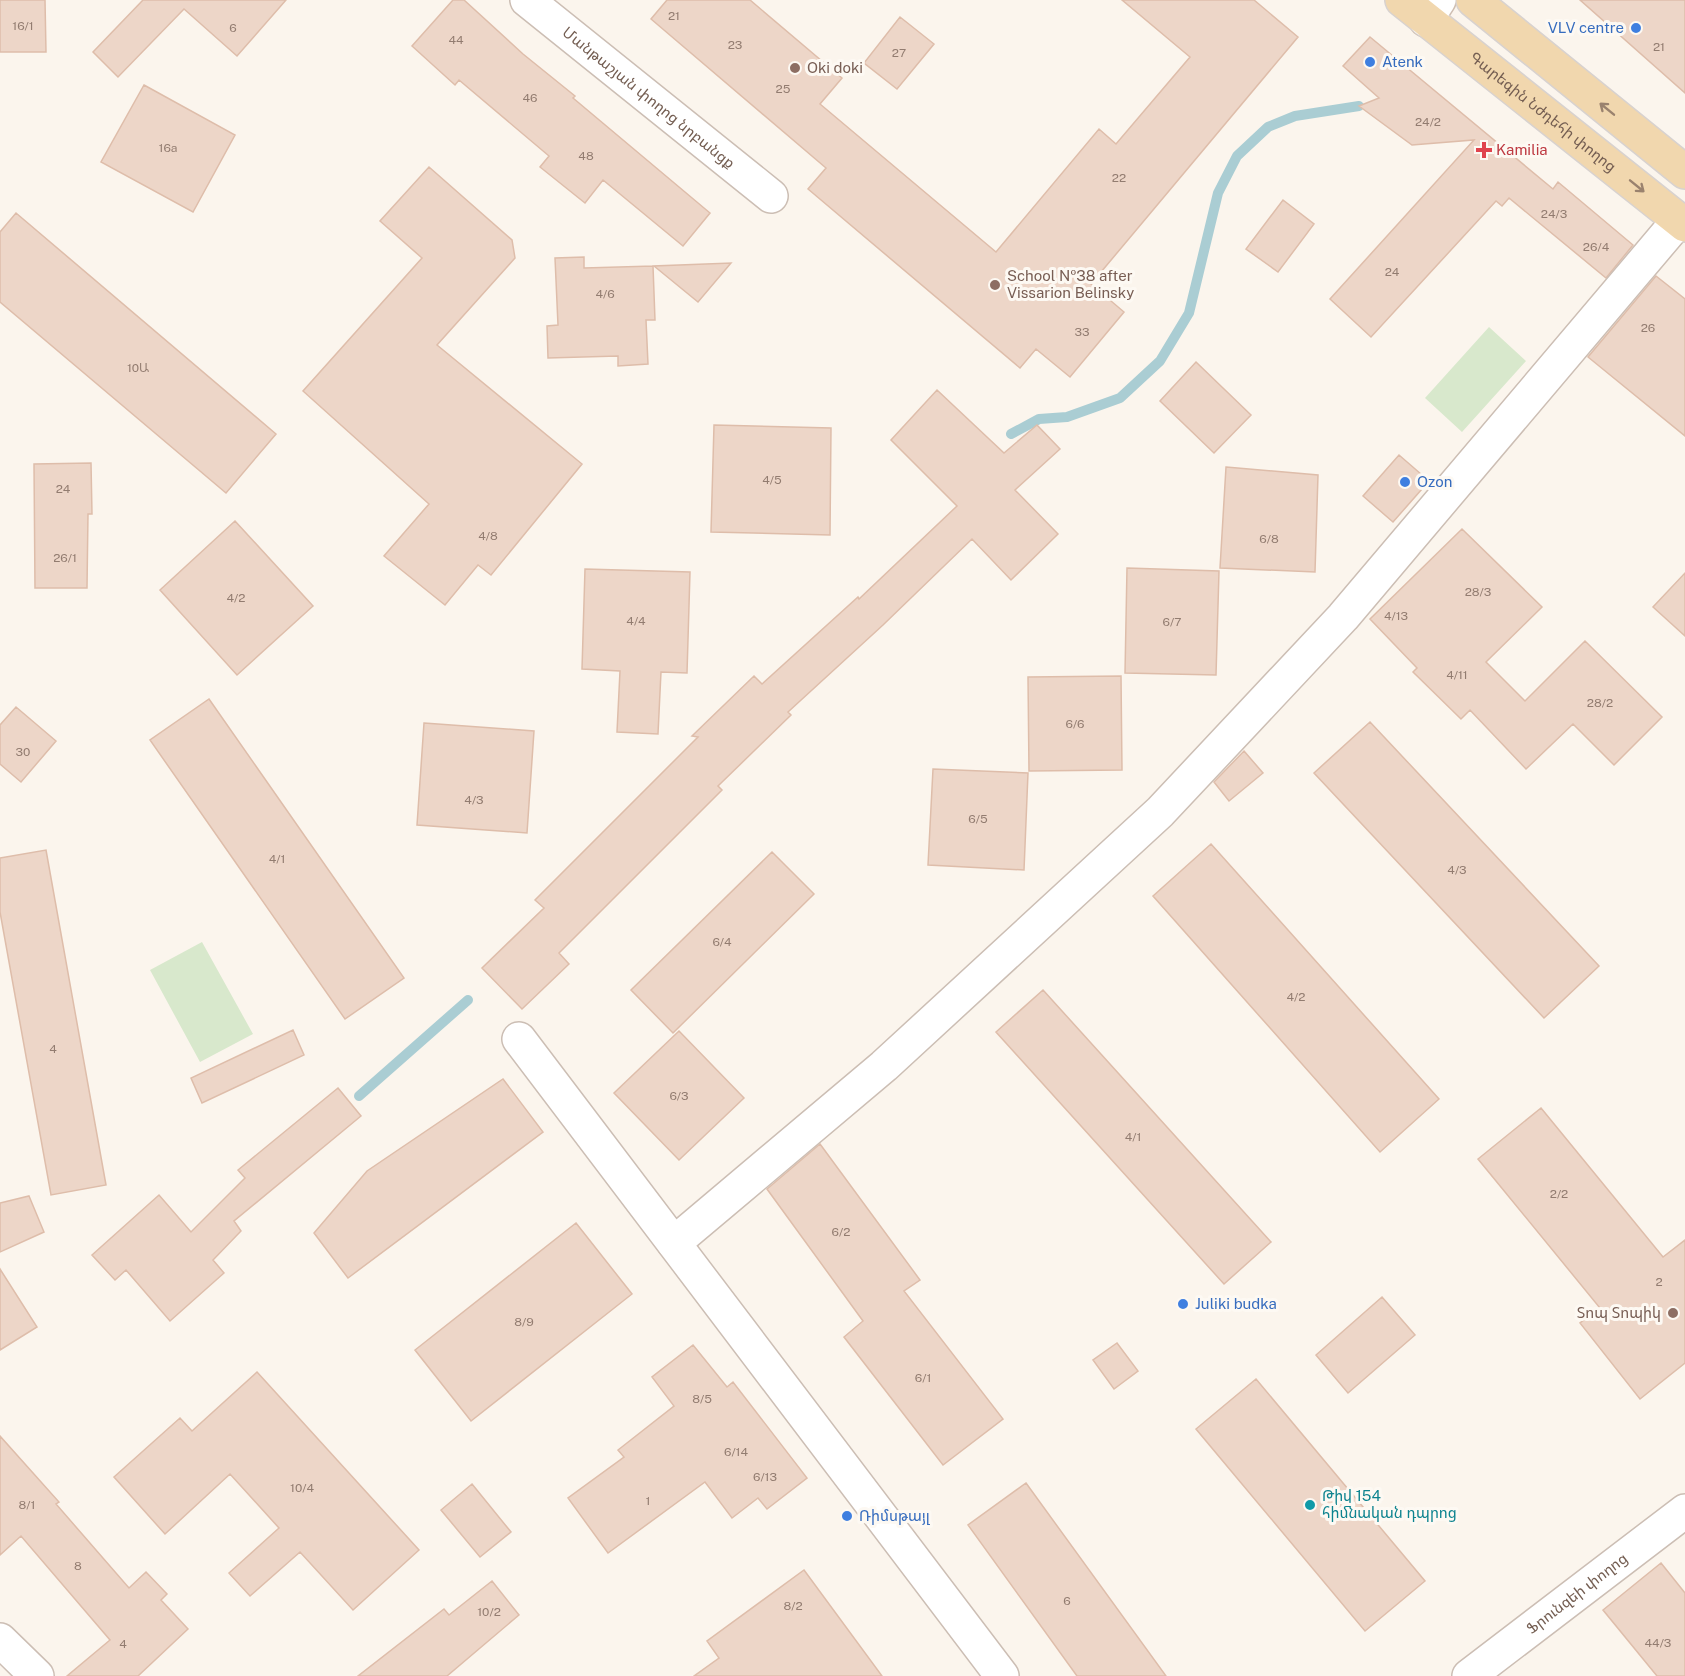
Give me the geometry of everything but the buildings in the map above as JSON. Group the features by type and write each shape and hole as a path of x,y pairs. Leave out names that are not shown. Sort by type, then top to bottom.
{"main road":[{"path":"1473,0 1685,172"},
{"name":"Գարեգին Նժդեհի փողոց","path":"1423,7 1682,222"}],"street":[{"name":"Մանթաշյան փողոց նրբանցք","path":"527,0 771,196"},
{"path":"674,1243 884,1066 1160,812 1343,617 1682,222"},
{"path":"519,1039 1002,1676"},
{"name":"Ֆրունզեի փողոց","path":"1469,1676 1685,1510"},
{"path":"0,1640 37,1676"}],"green space":[{"path":"1489,327 1526,361 1462,432 1425,398"},
{"path":"202,942 253,1034 200,1062 150,970"}],"waterway":[{"path":"1011,434 1039,419 1067,417 1120,398 1160,361 1189,313 1218,193 1237,156 1268,127 1295,116 1359,106"},
{"path":"359,1096 468,1000"}],"place":[{"name":"VLV centre","path":"1636,28"},
{"name":"Atenk","path":"1370,62"},
{"name":"Oki doki","path":"795,68"},
{"name":"Kamilia","path":"1484,150"},
{"name":"School №38 after Vissarion Belinsky","path":"995,285"},
{"name":"Ozon","path":"1405,482"},
{"name":"Juliki budka","path":"1183,1304"},
{"name":"Տոպ Տոպիկ","path":"1673,1313"},
{"name":"Թիվ 154 հիմնական դպրոց","path":"1310,1505"},
{"name":"Ռիմսթայլ","path":"847,1516"}]}
